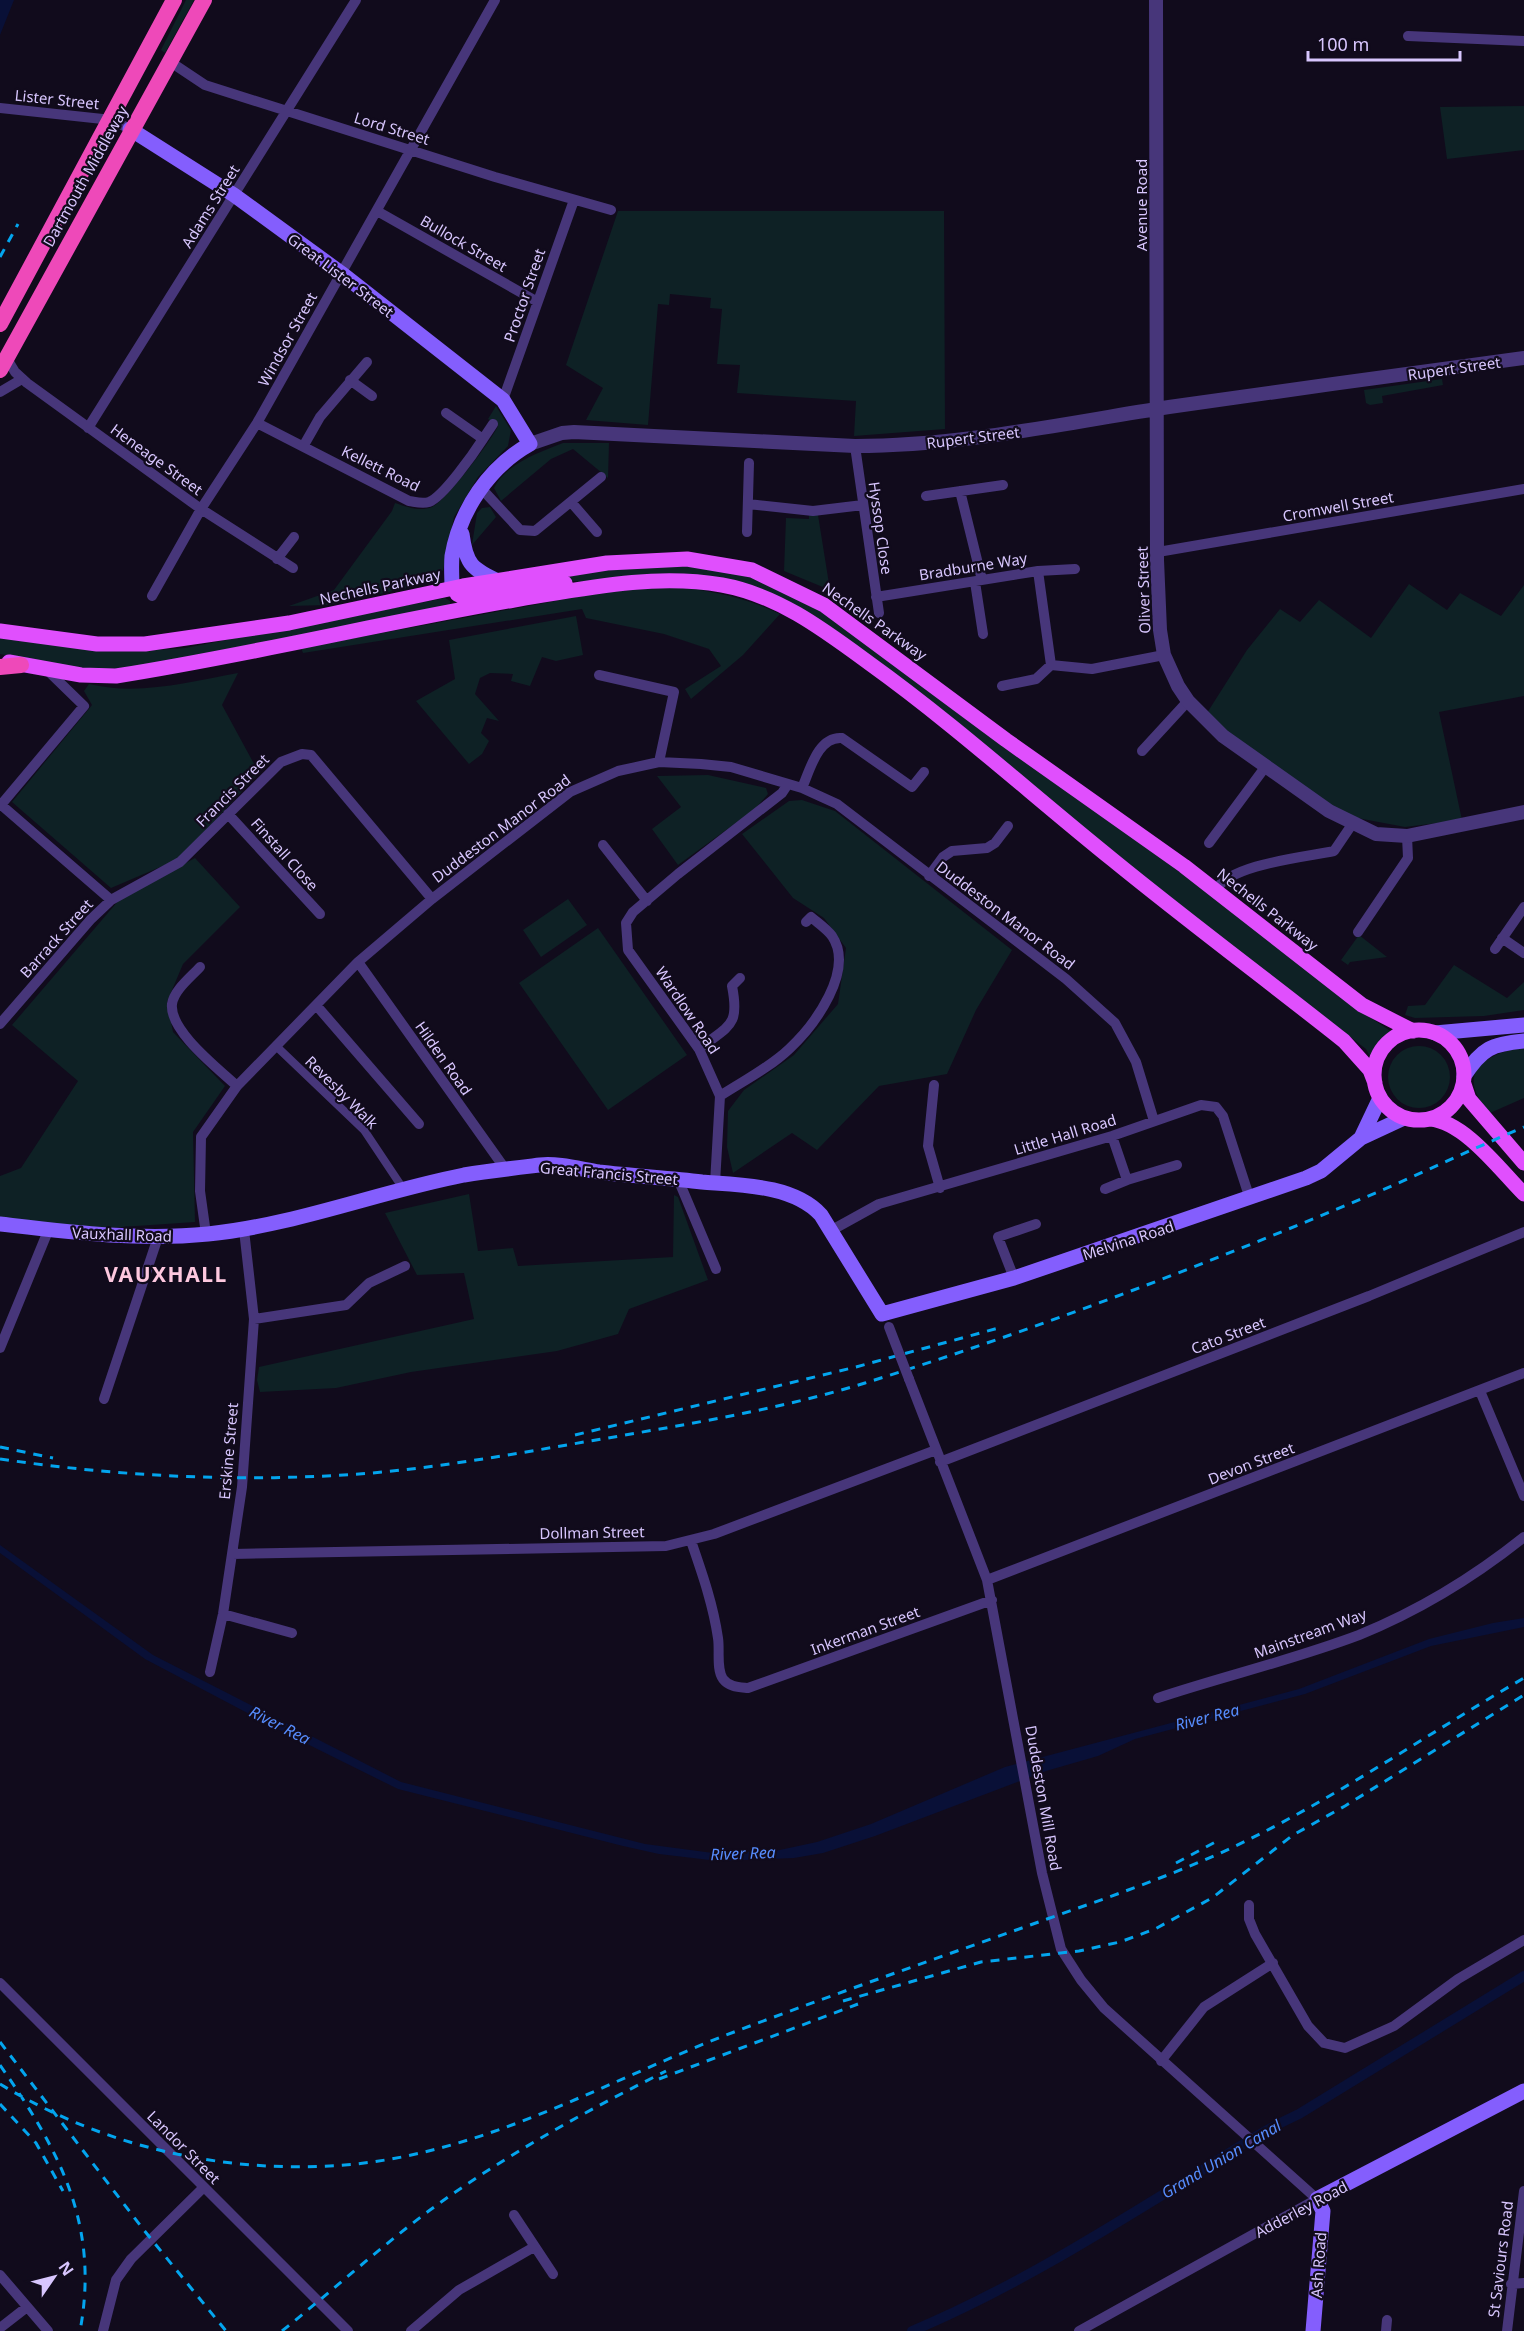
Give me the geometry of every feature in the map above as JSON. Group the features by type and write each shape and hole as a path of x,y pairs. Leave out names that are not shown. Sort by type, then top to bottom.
{"highway":[{"name":"Dartmouth Middleway","path":"0,324 112,120 174,0"},
{"name":"Dartmouth Middleway","path":"3,363 130,129 204,0"},
{"path":"0,666 21,665"}],"main road":[{"name":"Great Lister Street","path":"130,129 234,195 341,273 503,400 530,444"},
{"name":"Rupert Street","path":"462,596 452,556 461,528 480,487 512,455 530,444"},
{"path":"461,528 465,554 472,568 500,582"},
{"name":"Nechells Parkway","path":"0,660 47,670 116,676 462,596 500,582 607,562 656,559 717,563 752,570 824,605 1216,890 1362,1005 1413,1031"},
{"path":"462,596 533,585 566,583 607,586 657,581 700,583 741,590 774,602 823,630 887,676 1344,1041 1370,1070 1378,1090 1395,1113 1404,1118 1446,1122 1461,1130 1524,1194"},
{"name":"Nechells Parkway","path":"0,630 98,644 145,644 462,596"},
{"path":"1378,1090 1377,1062 1387,1044 1399,1035 1413,1031 1435,1033 1524,1025"},
{"path":"1435,1033 1447,1040 1456,1050 1462,1062 1469,1099 1524,1163"},
{"path":"1430,1119 1452,1106 1464,1080 1484,1051 1502,1043 1524,1041"},
{"name":"Melvina Road","path":"1361,1138 1378,1090"},
{"name":"Melvina Road","path":"885,1320 1250,1199 1321,1171 1361,1138 1404,1118"},
{"name":"Great Francis Street","path":"244,1230 464,1175 543,1165 774,1191 799,1198 812,1205 832,1230 885,1320"},
{"name":"Vauxhall Road","path":"0,1224 48,1232 158,1237 244,1230"},
{"name":"Adderley Road","path":"1317,2199 1524,2091"},
{"name":"Ash Road","path":"1313,2331 1323,2211 1317,2199"}],"street":[{"name":"Adams Street","path":"88,428 357,0"},
{"name":"Windsor Street","path":"152,596 201,509 257,423 495,0"},
{"name":"Avenue Road","path":"1156,0 1158,410"},
{"path":"1408,36 1524,41"},
{"name":"Lord Street","path":"169,61 205,85 611,210"},
{"name":"Lister Street","path":"0,108 112,120"},
{"path":"112,120 130,129"},
{"name":"Proctor Street","path":"503,400 536,301 574,200"},
{"name":"Bullock Street","path":"377,210 536,301"},
{"name":"Rupert Street","path":"530,444 562,433 574,432 855,446 898,446 967,439 1524,358"},
{"path":"304,445 320,417 367,362"},
{"name":"Heneage Street","path":"3,363 88,428 201,509 293,568"},
{"path":"0,392 22,379"},
{"path":"350,380 372,396"},
{"name":"Oliver Street","path":"1158,410 1160,630 1164,655 1188,701 1223,736 1329,811 1376,834 1407,836 1524,812"},
{"path":"446,413 483,439 493,424"},
{"name":"Kellett Road","path":"257,423 410,501 424,503 436,497 469,460 483,439"},
{"name":"Hyssop Close","path":"855,446 879,613"},
{"path":"747,532 749,463"},
{"path":"480,487 520,530 535,531 601,477"},
{"path":"926,496 1003,485"},
{"name":"Cromwell Street","path":"1158,552 1524,489"},
{"path":"960,491 978,581 983,634"},
{"path":"571,502 597,532"},
{"path":"748,504 813,511 862,505"},
{"path":"278,559 294,537"},
{"name":"Bradburne Way","path":"876,597 1038,571 1075,569"},
{"name":"Bradburne Way","path":"1038,571 1051,665"},
{"path":"1002,686 1036,679 1051,665 1092,669 1164,655"},
{"path":"47,670 84,706 0,805 111,900"},
{"path":"599,675 674,692 659,762"},
{"path":"1142,751 1188,701"},
{"path":"802,788 822,745 836,737 842,738 909,790 924,772"},
{"name":"Francis Street","path":"111,900 180,862 281,762 302,753 311,755 432,899"},
{"name":"Duddeston Manor Road","path":"206,1234 200,1191 201,1137 237,1086 358,962 432,899 570,792 618,771 659,762 730,767 802,788 837,804 1066,979 1115,1023 1136,1062 1154,1121"},
{"path":"1209,843 1266,766"},
{"name":"Wardlow Road","path":"714,1183 720,1096 699,1049 628,950 626,923 647,901 782,793 788,784"},
{"name":"Finstall Close","path":"228,814 320,914"},
{"path":"1216,890 1219,885 1233,876 1260,866 1334,851 1353,823"},
{"path":"929,876 943,857 952,851 974,851 1000,846 1008,826"},
{"path":"1358,932 1408,858 1407,836"},
{"path":"603,845 615,852 647,901"},
{"name":"Barrack Street","path":"0,1024 91,919 111,900"},
{"path":"1495,949 1524,907"},
{"path":"720,1096 791,1048 831,994 840,962 832,936 811,917"},
{"path":"1502,938 1524,953"},
{"name":"Hilden Road","path":"358,962 506,1170"},
{"path":"200,967 182,987 172,1003 175,1020 190,1041 237,1086"},
{"path":"699,1049 732,1022 737,1010 732,984"},
{"path":"316,1005 419,1124"},
{"name":"Revesby Walk","path":"276,1046 364,1130 404,1190"},
{"path":"934,1085 928,1146 940,1188"},
{"name":"Little Hall Road","path":"832,1230 879,1204 1112,1136 1201,1105 1216,1107 1222,1116 1250,1199"},
{"path":"1112,1136 1127,1180"},
{"path":"1105,1189 1177,1165"},
{"path":"678,1179 716,1269"},
{"path":"1014,1278 998,1237 1036,1224"},
{"name":"Erskine Street","path":"210,1672 223,1614 242,1488 254,1319 244,1230"},
{"path":"0,1348 48,1232"},
{"name":"Cato Street","path":"940,1462 1369,1296 1524,1232"},
{"path":"104,1399 158,1237"},
{"path":"254,1319 346,1305 369,1283 405,1266"},
{"name":"Duddeston Mill Road","path":"885,1320 987,1580 1042,1873 1061,1950 1081,1980 1104,2008 1317,2199"},
{"name":"Devon Street","path":"987,1580 1524,1373"},
{"path":"1480,1391 1524,1496"},
{"name":"Dollman Street","path":"232,1554 666,1546 691,1540 936,1450"},
{"name":"Mainstream Way","path":"1158,1698 1206,1682 1240,1674 1360,1634 1456,1586 1524,1537"},
{"name":"Inkerman Street","path":"691,1540 714,1608 720,1673 724,1681 735,1687 748,1688 992,1600"},
{"path":"223,1614 292,1633"},
{"path":"1250,1905 1249,1919 1255,1934 1308,2026 1324,2043 1345,2049 1394,2026 1458,1980 1524,1940"},
{"path":"1161,2061 1204,2007 1273,1963"},
{"name":"Landor Street","path":"0,1983 348,2331"},
{"path":"103,2331 116,2280 131,2259 203,2188"},
{"name":"St Saviours Road","path":"1507,2331 1524,2191"},
{"name":"Adderley Road","path":"1079,2331 1317,2199"},
{"path":"514,2215 553,2274"},
{"path":"411,2331 459,2290 534,2247"},
{"path":"0,2275 48,2331"},
{"path":"1511,2284 1524,2283"},
{"path":"0,2328 27,2307"},
{"path":"1097,2321 1103,2331"}],"green space":[{"path":"186,0 194,0 165,53 161,50"},
{"path":"1524,106 1524,150 1447,159 1440,107"},
{"path":"618,211 944,211 945,429 854,436 856,401 737,393 740,365 717,364 722,309 710,308 711,298 670,294 669,305 658,304 648,425 586,420 603,388 566,365"},
{"path":"1442,379 1443,385 1382,396 1383,403 1370,405 1366,403 1364,390"},
{"path":"496,406 511,430 508,446 478,477 454,517 443,570 435,582 328,605 289,606 334,590 392,511 395,503 423,509 439,502 468,470 494,434 498,426 488,419"},
{"path":"563,443 609,443 608,478 573,449 551,459 501,501 494,488 506,472 524,460"},
{"path":"490,507 496,517 472,545 477,513 482,508"},
{"path":"809,514 818,515 830,590 784,571 786,518 809,519"},
{"path":"634,566 699,567 732,571 762,580 804,601 843,625 1200,887 1365,1014 1392,1032 1376,1045 1370,1057 1366,1049 772,595 557,580 555,577"},
{"path":"1409,584 1447,610 1460,593 1501,616 1524,585 1524,696 1439,712 1462,820 1405,827 1352,817 1330,806 1227,731 1207,713 1247,650 1280,609 1300,622 1319,600 1371,638"},
{"path":"671,587 727,595 780,614 743,655 691,699 685,689 721,666 709,649 664,634 586,618 582,609 303,653 301,648 604,592"},
{"path":"445,598 450,601 451,607 158,665 102,669 70,667 0,654 0,636 143,651 185,648"},
{"path":"576,616 583,655 556,661 542,657 530,686 511,681 513,674 490,673 480,678 475,694 499,721 487,718 481,733 489,741 482,754 469,764 416,701 455,679 449,640"},
{"path":"238,673 222,705 259,773 179,859 111,888 12,802 92,705 84,691 89,684 126,689 145,688 182,684"},
{"path":"708,775 766,788 768,794 755,809 678,865 652,829 681,807 657,776"},
{"path":"802,800 835,811 1012,950 976,1010 947,1074 879,1086 817,1150 792,1133 733,1173 727,1147 728,1111 744,1090 794,1055 838,1004 846,948 824,918 793,898 742,834 789,801"},
{"path":"195,858 240,907 183,964 167,1002 173,1032 225,1086 193,1132 195,1222 107,1228 0,1220 0,1176 21,1168 78,1081 12,1025 119,900"},
{"path":"568,899 587,925 541,957 523,930"},
{"path":"598,928 687,1055 608,1110 519,983"},
{"path":"1359,935 1387,957 1350,962 1348,965 1341,960"},
{"path":"1454,965 1507,998 1524,982 1524,1010 1484,1016 1415,1018 1405,1015 1408,1006 1425,1005"},
{"path":"1419,1046 1431,1048 1441,1055 1448,1065 1450,1077 1448,1089 1441,1099 1431,1106 1419,1108 1407,1106 1397,1099 1390,1089 1388,1077 1390,1065 1397,1055 1407,1048"},
{"path":"1524,1047 1524,1098 1490,1113 1479,1099 1474,1087 1474,1077 1478,1068 1496,1055"},
{"path":"469,1194 478,1251 513,1248 518,1266 673,1257 674,1195 678,1197 708,1280 629,1309 618,1334 557,1351 411,1372 336,1388 260,1392 257,1380 259,1367 474,1319 464,1273 417,1275 385,1213"}],"water":[{"path":"0,0 14,0 0,35"},
{"name":"River Rea","path":"0,1545 153,1655 401,1782 645,1844 713,1853 775,1851 817,1842 871,1824 1005,1767 1299,1689 1429,1639 1493,1623 1524,1618 1524,1627 1431,1646 1305,1694 1135,1739 1098,1756 1046,1771 875,1836 823,1853 794,1858 718,1861 659,1854 623,1846 398,1789 145,1659 0,1553"}],"waterway":[{"name":"Grand Union Canal","path":"912,2331 981,2299 1080,2245 1524,1976"}],"railway":[{"path":"0,257 18,224"},
{"path":"0,1459 139,1474 232,1478 325,1476 432,1466 520,1453 737,1415 865,1383 988,1343 1109,1299 1349,1204 1524,1127"},
{"path":"575,1435 856,1367 1002,1327"},
{"path":"0,1447 53,1458"},
{"path":"0,2084 41,2107 83,2126 171,2153 217,2161 263,2166 309,2167 356,2164 451,2145 542,2113 721,2037 1132,1888 1216,1855 1296,1815 1524,1678"},
{"path":"843,2001 981,1962 1079,1951 1120,1942 1155,1929 1212,1898 1293,1835 1345,1806 1524,1695"},
{"path":"1176,1863 1221,1839"},
{"path":"659,2079 858,2004"},
{"path":"0,2042 143,2229 226,2331"},
{"path":"0,2065 40,2127 57,2158 70,2190 79,2222 84,2256 85,2292 80,2331"},
{"path":"282,2331 392,2239 458,2190 545,2136 666,2071"},
{"path":"0,2104 36,2143 63,2191"}],"district":[{"name":"VAUXHALL","path":"166,1274"}]}
